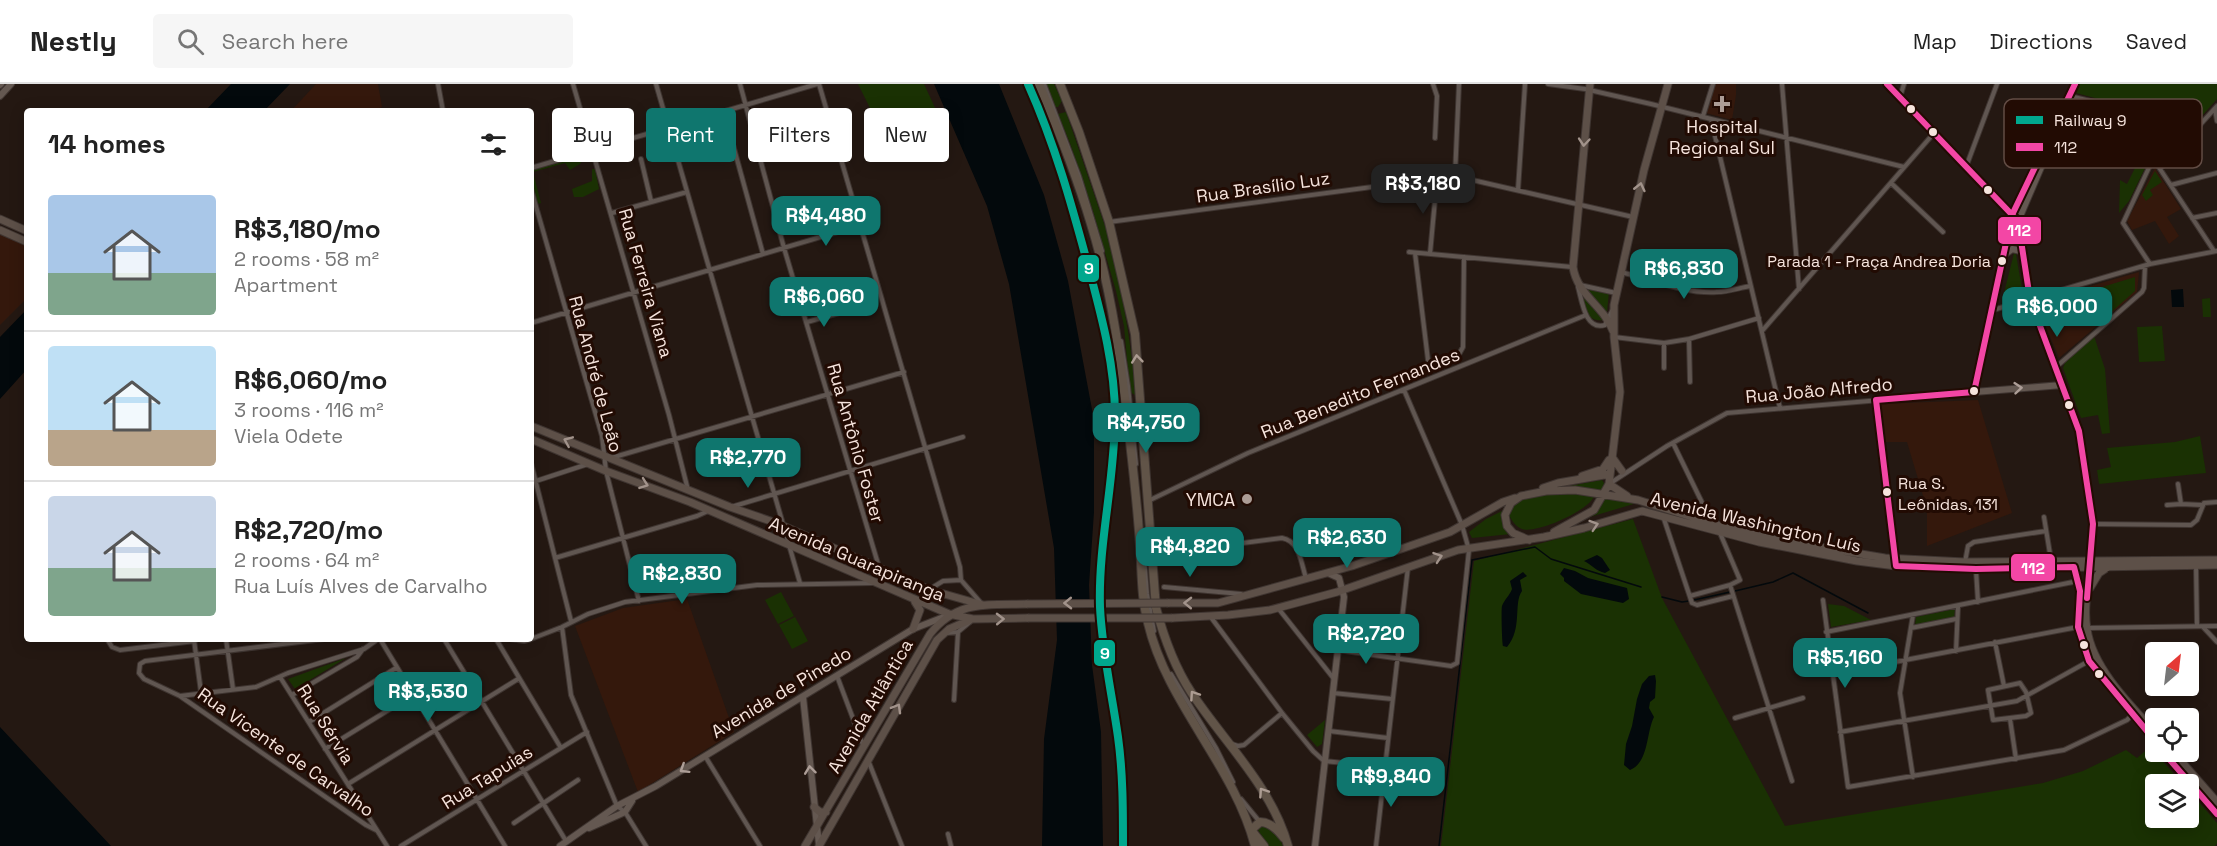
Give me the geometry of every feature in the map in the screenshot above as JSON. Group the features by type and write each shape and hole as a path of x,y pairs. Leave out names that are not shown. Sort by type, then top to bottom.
{"highway":[{"path":"1039,84 1058,129 1091,224 1108,294 1125,395 1143,601 1151,635 1163,668 1221,765 1256,846"},
{"path":"1060,84 1079,132 1108,222 1135,334 1156,608 1162,632 1178,670 1277,813 1288,845"},
{"path":"1251,830 1260,822 1270,824 1288,845"},
{"path":"1251,830 1264,846"}],"main road":[{"path":"942,634 973,619 1173,618 1241,614 1277,608 1343,590 1469,548 1544,537 1588,515 1600,504 1609,484 1620,392 1614,337 1614,305 1633,217 1668,84"},
{"path":"1589,87 1573,267 1577,283 1608,321 1614,337"},
{"path":"0,219 24,230"},
{"path":"0,230 24,241"},
{"name":"Avenida Guarapiranga","path":"534,427 785,528 930,590 983,606"},
{"name":"Avenida Guarapiranga","path":"534,441 708,510 949,614 973,619"},
{"path":"1611,455 1626,470"},
{"path":"949,614 960,609 983,606 1027,604 1218,603 1328,573 1420,543 1462,525 1503,502 1603,469 1611,455"},
{"path":"1558,483 1610,474"},
{"path":"1609,484 1622,494 1638,500"},
{"name":"Avenida Washington Luís","path":"1521,496 1546,491 1575,490 1638,500 1712,524 1771,539 1895,562 1976,569 2074,567 2090,564 2196,563 2217,565"},
{"path":"1521,496 1507,509 1505,519 1507,526 1513,532 1529,540"},
{"name":"Avenida Washington Luís","path":"1544,537 1642,511 1759,542 1857,561 2051,561 2110,566 2196,563 2217,560"},
{"path":"2090,564 2082,627 2102,667 2145,729"},
{"path":"2088,592 2099,573 2110,566"},
{"path":"2074,567 2079,581 2082,627 2089,661 2134,714 2145,724"},
{"path":"911,598 920,610 914,629"},
{"name":"Avenida Atlântica","path":"805,846 930,634 949,614"},
{"name":"Avenida Atlântica","path":"819,846 913,679 942,634"},
{"path":"2172,762 2217,814"},
{"path":"2182,762 2217,802"},
{"path":"814,807 820,812 826,812"}],"street":[{"path":"0,96 11,84"},
{"path":"438,84 442,108"},
{"name":"Rua Ferreira Viana","path":"573,84 580,108"},
{"path":"656,84 663,108"},
{"name":"Rua Antônio Foster","path":"740,84 784,248 879,567"},
{"path":"736,109 818,84 904,372 962,580 983,606"},
{"path":"1044,84 1091,209 1115,305 1128,386 1147,594 1158,649 1174,681 1216,748 1245,807 1260,822"},
{"path":"1433,84 1437,96 1435,138"},
{"path":"1455,176 1459,84"},
{"path":"1518,190 1525,84"},
{"path":"1548,84 1589,87 1904,167"},
{"path":"1703,116 1713,84"},
{"path":"1782,84 1799,289"},
{"path":"1887,84 2018,220"},
{"path":"1900,98 1904,84"},
{"path":"1966,167 1997,84"},
{"path":"2069,99 2075,84"},
{"path":"2070,96 2081,99"},
{"path":"2216,107 2217,120"},
{"path":"2202,122 2216,107"},
{"path":"1711,118 1780,408"},
{"path":"1762,331 1934,133"},
{"path":"736,156 763,254"},
{"path":"641,159 651,201"},
{"path":"534,167 552,161"},
{"name":"Rua Ferreira Viana","path":"596,162 635,293 688,490"},
{"path":"679,162 800,583"},
{"path":"1974,392 2012,215 2036,168"},
{"path":"2041,168 2018,220 2030,300 2079,430 2093,524 2090,564"},
{"path":"2149,168 2123,223 2150,264"},
{"path":"1993,309 2150,264 2216,251 2160,169"},
{"path":"2171,185 2217,173"},
{"name":"Rua Brasílio Luz","path":"1108,222 1455,176 1633,217"},
{"path":"1430,254 1437,178"},
{"path":"1891,182 1943,232"},
{"path":"612,213 687,192"},
{"name":"Rua André de Leão","path":"534,199 608,458 606,471 639,601"},
{"path":"2192,218 2217,213"},
{"path":"534,322 861,225"},
{"path":"2004,255 2012,249 2022,251"},
{"path":"1409,252 1573,267"},
{"path":"1415,253 1428,360 1431,363 1458,356 1461,351 1464,257"},
{"path":"2055,367 2142,292 2145,266"},
{"path":"1620,272 1702,292 1719,292 1750,286"},
{"path":"1577,283 1616,293"},
{"path":"1577,283 1586,315 1597,327 1605,325 1614,305"},
{"path":"807,322 838,313"},
{"name":"Rua Benedito Fernandes","path":"1148,501 1237,458 1586,315"},
{"path":"1614,337 1664,344 1759,318"},
{"path":"1689,339 1690,382"},
{"path":"1664,344 1665,368"},
{"path":"608,458 904,372"},
{"name":"Rua João Alfredo","path":"1609,484 1626,470 1727,413 2062,385"},
{"path":"1338,650 1451,666 1457,663 1469,548 1462,525 1404,390"},
{"path":"1876,400 1895,562"},
{"path":"730,507 963,437"},
{"path":"1673,443 1712,524"},
{"path":"536,481 589,464"},
{"name":"Rua João Alfredo","path":"1610,474 1626,470"},
{"path":"534,474 570,621"},
{"path":"2178,484 2181,504"},
{"path":"2167,505 2202,505 2207,502 2217,502"},
{"path":"2093,524 2191,525 2198,520 2202,505"},
{"path":"555,558 697,516 708,510"},
{"path":"1662,515 1692,603 1697,605 1733,595"},
{"path":"2044,517 2051,561"},
{"path":"1965,562 1968,546 1974,542 2046,531"},
{"path":"1691,596 1731,587 1739,582 1740,578 1719,532"},
{"path":"1151,546 1158,554 1288,539 1296,545 1306,578"},
{"path":"2196,563 2197,626"},
{"path":"1376,846 1408,567"},
{"path":"1976,569 1978,602"},
{"path":"1315,846 1343,590 1339,578 1328,573"},
{"path":"930,590 943,580 962,580"},
{"path":"1826,632 2079,581"},
{"path":"534,638 609,606 639,601 757,585 880,583"},
{"path":"1164,587 1247,595"},
{"path":"1731,587 1792,781"},
{"path":"1215,591 1218,595 1218,603"},
{"path":"1823,600 1847,786 1851,788 2064,750 2089,740 2134,714"},
{"path":"1956,651 1958,607"},
{"path":"1277,608 1334,679"},
{"name":"Avenida de Pinedo","path":"560,846 589,828 617,806 632,801 914,629 949,614"},
{"path":"1913,615 1900,693 1913,777"},
{"path":"1210,616 1282,713 1324,761 1385,767"},
{"path":"942,634 958,632 973,619"},
{"path":"1911,628 1956,619"},
{"path":"2203,626 2217,642"},
{"path":"1832,674 2082,627 2217,626"},
{"path":"562,627 571,695 617,806 625,812 646,846"},
{"path":"954,700 958,632"},
{"path":"109,642 112,647 120,651 181,642"},
{"path":"194,642 201,692"},
{"path":"227,642 233,689"},
{"path":"196,655 274,642"},
{"path":"292,695 357,657 374,642"},
{"path":"381,642 505,846"},
{"path":"446,642 566,842"},
{"path":"498,642 561,748"},
{"path":"1995,642 2004,686"},
{"path":"180,696 256,687 364,649"},
{"name":"Rua Vicente de Carvalho","path":"196,655 146,661 139,665 141,677 180,696 376,830"},
{"path":"1840,732 2017,700 2089,661"},
{"path":"309,722 396,668"},
{"path":"837,676 864,748"},
{"name":"Rua Sérvia","path":"280,677 387,846"},
{"path":"348,784 518,679"},
{"path":"2021,684 2027,696 2031,713 2010,719 1993,720 1988,690 2021,684"},
{"path":"1333,693 1392,699"},
{"path":"326,749 413,695"},
{"path":"803,697 819,846"},
{"path":"1735,718 1803,698"},
{"path":"1228,743 1244,745 1282,713"},
{"path":"2010,719 2016,759"},
{"path":"1328,730 1388,738"},
{"name":"Rua Tapuias","path":"401,846 587,732"},
{"path":"705,756 760,846"},
{"path":"868,759 902,846"},
{"path":"514,823 578,780"},
{"name":"Avenida de Pinedo","path":"589,828 625,812 632,801"},
{"path":"948,834 951,846"}],"shaded area":[{"path":"231,84 290,84 267,108 208,108"},
{"path":"316,84 378,84 382,107 380,108 294,108"},
{"path":"934,84 999,84 1044,195 1068,281 1094,420 1094,512 1089,585 1092,665 1101,732 1103,846 1042,846 1044,739 1057,640 1054,548 1009,284 987,206 949,119 949,108 944,108"},
{"name":"Hospital Regional Sul","path":"1715,84 1736,84 1732,120 1706,113"},
{"path":"2155,168 2181,209 2167,217 2179,236 2169,244 2155,221 2132,230 2127,221"},
{"path":"0,234 24,244 24,301 0,325"},
{"path":"2139,272 2137,292 2059,358 2036,302"},
{"path":"2183,289 2184,307 2172,307 2171,290"},
{"path":"24,312 24,372 0,399 0,337"},
{"path":"1978,400 2012,513 1927,546 1927,509 1907,442 1885,442 1880,404"},
{"path":"1597,555 1602,558 1610,570 1602,572 1584,561"},
{"path":"1564,568 1588,578 1627,588 1629,599 1623,603 1581,594 1564,581 1560,574"},
{"path":"1523,572 1527,576 1520,580 1522,591 1519,596 1515,632 1507,647 1503,646 1502,606 1512,589 1510,581"},
{"path":"687,599 734,732 638,792 575,626 623,608"},
{"path":"1655,675 1655,698 1650,702 1649,708 1654,717 1641,761 1630,770 1624,765 1626,744 1637,699 1642,684 1649,676"},
{"path":"0,727 111,846 0,846"}],"green space":[{"path":"858,84 924,84 935,108 870,108"},
{"path":"1045,84 1054,84 1062,101 1058,107 1055,107"},
{"path":"2080,84 2217,84 2217,99 2202,116 2202,99 2099,99 2076,93"},
{"path":"1066,112 1107,232 1127,325 1138,417 1135,395 1130,392 1124,326 1116,291 1093,211 1058,114"},
{"path":"557,162 581,162 570,170 565,163 534,172 534,169"},
{"path":"2135,168 2145,168 2129,201 2119,213 2120,180 2127,184"},
{"path":"592,169 595,169 599,189 583,197 574,197 572,189 592,181"},
{"path":"2155,171 2162,182 2150,190 2153,195 2146,201 2142,195"},
{"path":"534,176 541,203 537,204 534,194"},
{"path":"2014,253 2023,295 2002,301"},
{"path":"2135,277 2135,291 2108,315 2099,288"},
{"path":"1579,286 1609,292 1607,312 1603,320 1591,318 1588,314"},
{"path":"2210,298 2211,317 2203,317 2202,299"},
{"path":"2162,326 2165,361 2139,362 2137,327"},
{"path":"2094,336 2105,369 2110,433 2102,434 2098,415 2081,418 2063,368 2065,363"},
{"path":"2200,436 2206,473 2099,484 2097,470 2111,467 2107,448 2175,442"},
{"path":"1602,480 1604,483 1602,491 1569,486"},
{"path":"1573,493 1594,496 1583,508 1573,514 1539,528 1522,529 1514,524 1509,515 1512,507 1526,497"},
{"path":"1605,498 1637,503 1583,519 1597,510"},
{"path":"1502,511 1501,518 1511,534 1472,538 1469,532 1486,519"},
{"path":"1633,519 1662,598 1785,826 2043,783 2083,771 2126,750 2137,758 2145,751 2145,762 2163,762 2174,774 2145,774 2145,828 2199,828 2199,802 2217,823 2217,843 2215,846 1441,846 1474,561"},
{"path":"781,592 794,616 778,624 765,600"},
{"path":"1828,604 1844,606 1871,620 1831,627"},
{"path":"1955,609 1954,618 1915,626 1916,617"},
{"path":"795,617 808,641 792,649 779,625"},
{"path":"346,658 295,689 288,679"},
{"path":"1325,720 1322,744 1317,747 1307,735"},
{"path":"1262,825 1275,833 1283,846 1268,846 1258,830"}],"pier":[{"path":"1053,599 1092,599 1093,620 1053,621"}],"waterway":[{"path":"1439,846 1472,560 1535,547 1551,559 1641,587"},
{"path":"1735,591 1773,582 1793,573 1868,613"},
{"path":"1694,600 1730,592"},
{"path":"1662,597 1682,602 1689,601"}],"rail line":[{"name":"9","path":"1028,84 1055,152 1076,222 1103,324 1113,379 1114,440 1102,559 1100,607 1120,751 1123,846"}],"transit line":[{"name":"112","path":"1887,84 2018,221 2030,299 2079,431 2093,524 2087,598"},
{"name":"112","path":"2068,99 2075,84"},
{"name":"112","path":"2035,168 2012,215 1974,392 1876,400 1896,566 1976,569 2074,567 2080,591 2078,627 2089,661 2145,729"},
{"name":"112","path":"2172,762 2217,814"}],"place":[{"name":"Hospital Regional Sul","path":"1722,104"},
{"name":"Parada 1 - Praça Andrea Doria","path":"2002,261"},
{"name":"Rua S. Leônidas, 131","path":"1887,492"},
{"name":"YMCA","path":"1247,499"}]}
